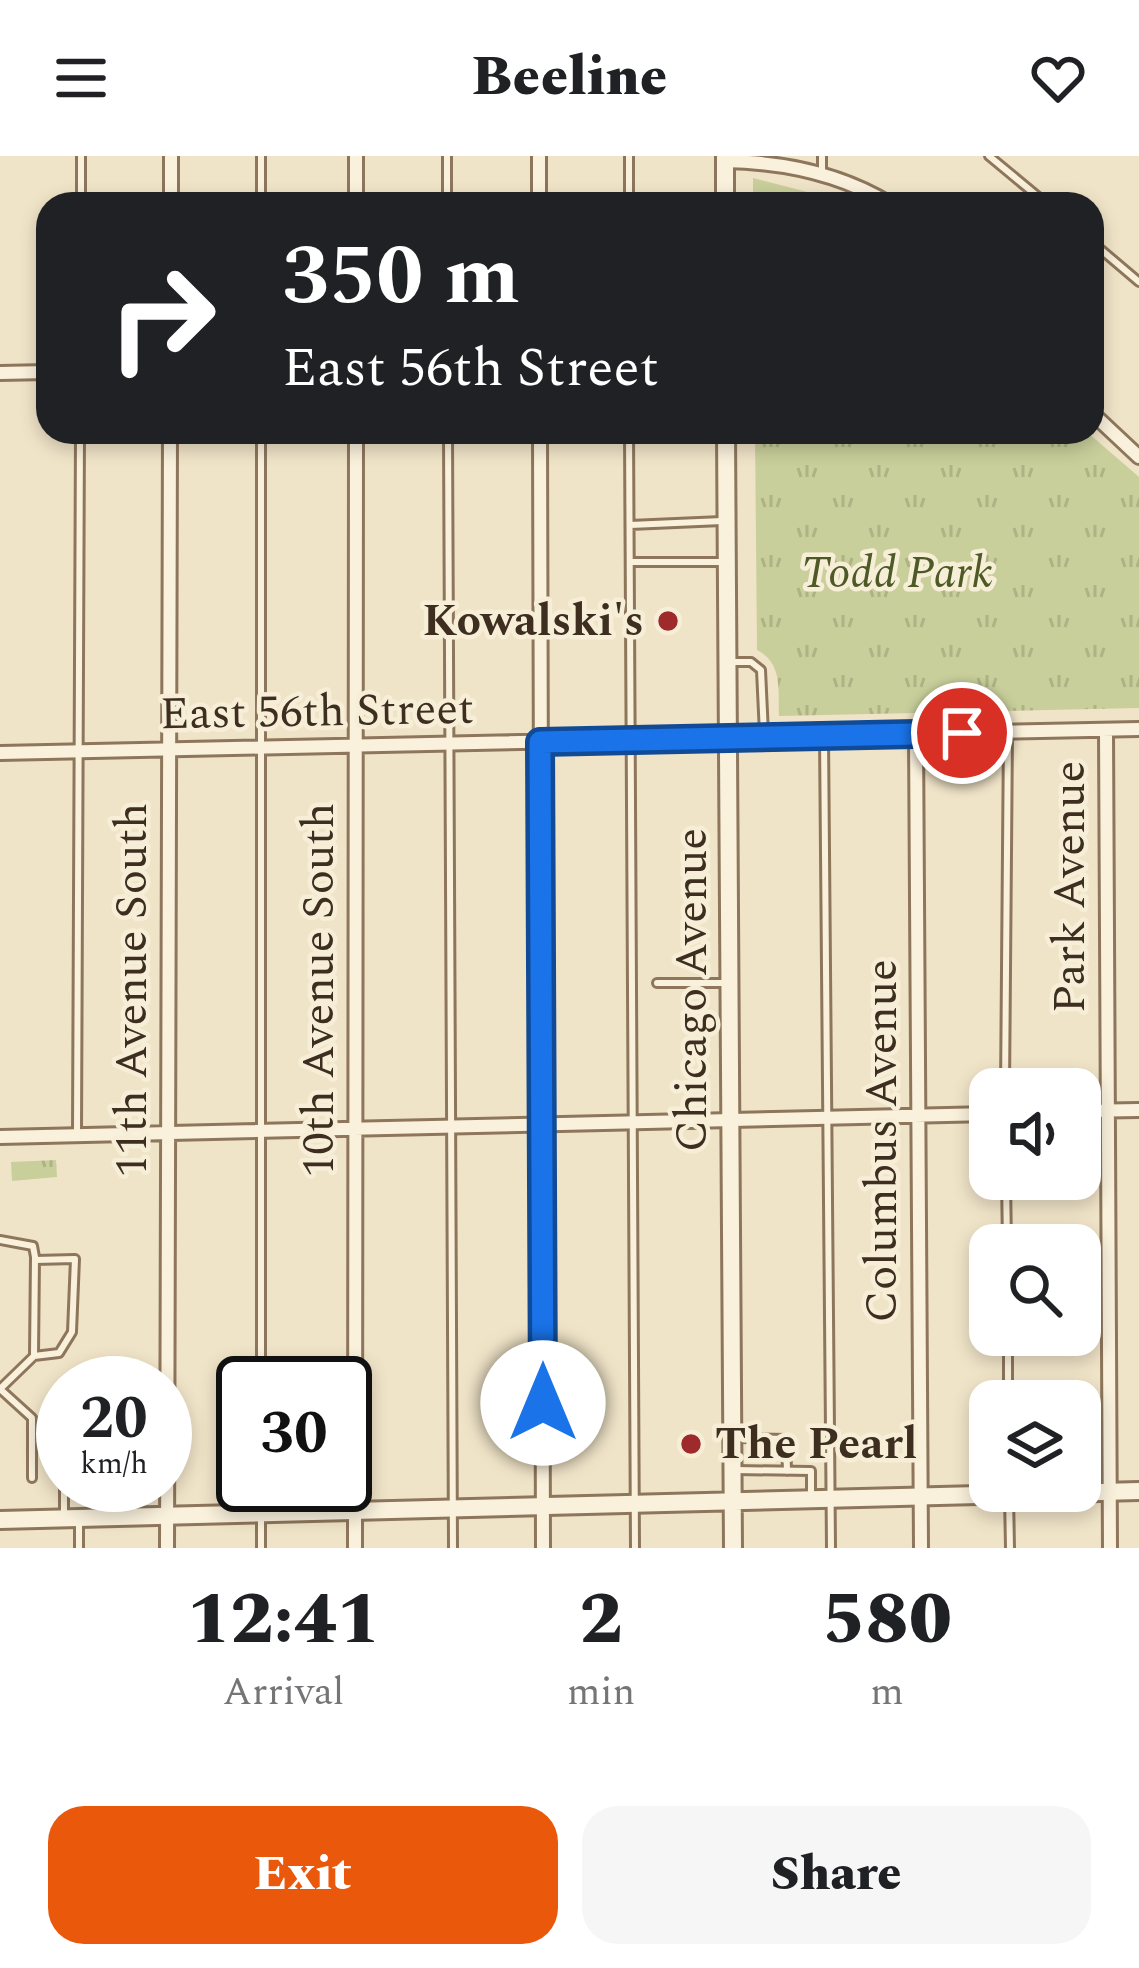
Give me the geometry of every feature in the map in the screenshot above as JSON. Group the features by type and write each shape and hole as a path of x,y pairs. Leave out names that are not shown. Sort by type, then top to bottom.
{"street":[{"path":"171,156 171,192"},
{"path":"356,156 356,192"},
{"path":"539,156 539,192"},
{"path":"725,192 725,158 822,175 862,192"},
{"path":"0,373 36,372"},
{"path":"1104,424 1139,458"},
{"name":"11th Avenue South","path":"166,1356 170,444"},
{"name":"10th Avenue South","path":"355,1356 356,444"},
{"path":"540,444 543,1548"},
{"name":"Chicago Avenue","path":"726,444 734,1548"},
{"name":"East 56th Street","path":"0,753 1139,729"},
{"name":"Park Avenue","path":"1106,730 1110,1548"},
{"name":"Columbus Avenue","path":"916,734 921,1548"},
{"path":"1101,1111 1139,1110"},
{"path":"0,1137 969,1114"},
{"path":"1101,1492 1139,1491"},
{"path":"372,1510 969,1495"},
{"name":"11th Avenue South","path":"167,1512 167,1548"},
{"path":"0,1520 292,1512"},
{"name":"10th Avenue South","path":"355,1512 355,1548"}],"lane":[{"path":"81,156 81,192"},
{"path":"261,156 261,192"},
{"path":"447,156 447,192"},
{"path":"628,192 629,156"},
{"path":"822,156 822,175"},
{"path":"989,156 1033,192"},
{"path":"1104,252 1139,282"},
{"path":"77,1135 80,444"},
{"path":"261,444 261,1356"},
{"path":"448,444 453,1548"},
{"path":"629,444 634,1548"},
{"path":"629,525 726,520"},
{"path":"630,562 726,562"},
{"path":"726,662 751,662 761,670 764,737"},
{"path":"1005,1068 1008,732"},
{"path":"824,736 831,1548"},
{"path":"657,982 729,984"},
{"path":"0,1240 33,1246 34,1356"},
{"path":"32,1478 32,1418 0,1389 34,1356 59,1353 72,1332 75,1259 35,1260"},
{"path":"732,1438 786,1439 787,1471"},
{"path":"732,1470 811,1471 811,1499"},
{"path":"70,1512 79,1548"},
{"path":"1009,1512 1010,1548"},
{"path":"261,1513 261,1548"}],"green space":[{"path":"753,178 807,192 753,192"},
{"name":"Todd Park","path":"755,444 1101,444 1139,477 1139,708 779,716 775,670 757,650"},
{"path":"56,1160 57,1177 12,1181 11,1162"}],"place":[{"name":"Kowalski's","path":"668,621"},
{"name":"The Pearl","path":"691,1444"}],"route":[{"path":"543,1403 540,742 962,733"}]}
